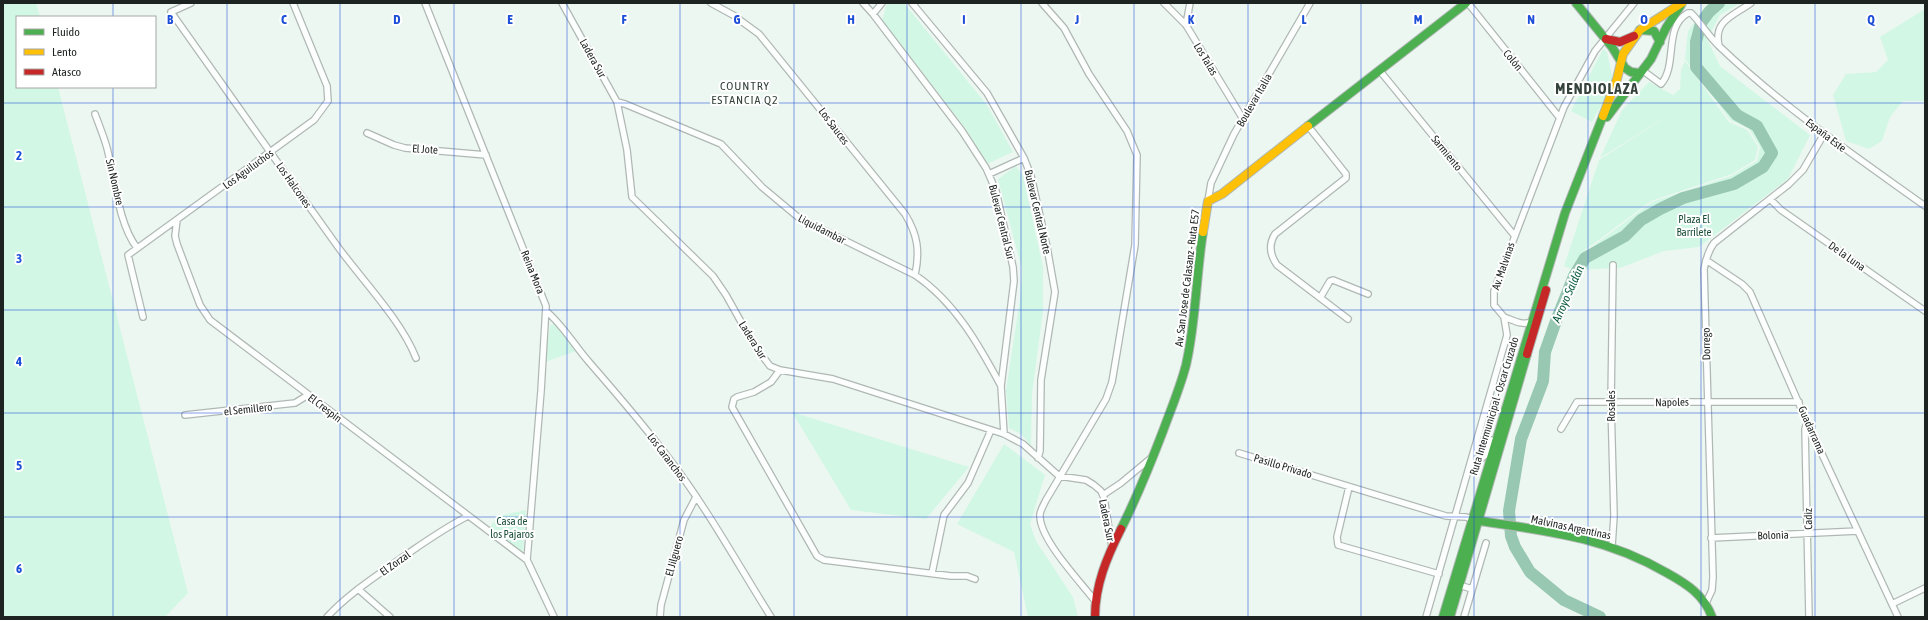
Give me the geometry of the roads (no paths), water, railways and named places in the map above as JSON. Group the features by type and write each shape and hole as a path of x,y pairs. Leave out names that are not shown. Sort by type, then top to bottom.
{"main road":[{"name":"Av. San Jose de Calasanz - Ruta E57","path":"1094,617 1095,601 1105,562 1135,502 1179,389 1190,348 1198,266 1208,201 1222,194 1467,3"},
{"path":"1576,3 1628,70 1641,71"},
{"name":"Ruta Intermunicipal - Oscar Cruzado","path":"1450,617 1498,428 1510,388 1566,213 1617,80 1621,60 1638,32 1682,3"},
{"name":"Ruta Intermunicipal - Oscar Cruzado","path":"1598,129 1641,71 1660,42 1668,24 1682,3"},
{"path":"1604,38 1611,42 1622,42 1645,29 1654,31 1660,42"},
{"name":"Ruta Intermunicipal - Oscar Cruzado","path":"1443,617 1475,520 1569,214 1570,204"},
{"name":"Malvinas Argentinas","path":"1475,520 1591,540 1612,546 1647,561 1698,593 1706,603 1712,617"}],"street":[{"name":"Los Halcones","path":"191,3 171,12 272,152 335,243 398,326 411,346 416,358"},
{"name":"Los Aguiluchos","path":"143,317 128,255 272,152 314,120 328,101 327,86 293,3"},
{"name":"Reina Mora","path":"425,3 546,310 527,560"},
{"name":"Ladera Sur","path":"562,3 617,102 626,150 632,197 708,268 726,294 760,355 770,366 780,370 833,379 1004,434 1023,444 1060,476 1086,480 1101,491 1112,547"},
{"name":"Los Sauces","path":"711,3 744,22 765,39 906,214 917,236 919,251 915,275"},
{"name":"Bulevar Central Sur","path":"863,3 962,131 989,174 996,191 1013,267 1014,281 1001,386 1004,434"},
{"path":"873,14 882,3"},
{"name":"Bulevar Central Norte","path":"912,3 980,83 1024,158 1035,189 1055,292 1042,368 1040,451 1038,458"},
{"path":"1042,3 1064,28 1082,62 1127,131 1133,143 1138,166 1134,257 1112,382 1102,405 1042,506 1040,513 1042,528 1050,544 1095,601"},
{"name":"Los Talas","path":"1164,3 1186,25 1242,119"},
{"path":"1186,25 1190,3"},
{"name":"Boulevar Italia","path":"1208,201 1211,183 1242,119 1310,3"},
{"name":"Colón","path":"1467,3 1559,117"},
{"name":"Av. Malvinas","path":"1426,617 1507,335 1504,317 1494,305 1493,298 1514,235 1559,117 1595,51 1604,38 1634,3"},
{"path":"1719,46 1717,36 1718,29 1723,23 1751,3"},
{"name":"España Este","path":"1641,71 1662,84 1669,71 1673,38 1678,23 1688,13 1691,13 1705,32 1732,58 1824,134 1925,206"},
{"name":"Sarmiento","path":"1380,71 1514,235"},
{"name":"Liquidambar","path":"617,102 640,109 721,144 762,187 799,218 915,275 928,283 942,296 966,326 1001,386"},
{"name":"Sin Nombre","path":"95,114 107,148 116,191 129,236 138,248"},
{"path":"1308,126 1346,174 1346,178 1274,234 1271,240 1270,250 1272,258 1277,265 1348,319"},
{"name":"El Jote","path":"367,133 394,145 405,148 486,155"},
{"name":"Dorrego","path":"1706,603 1712,590 1713,577 1704,269 1706,260 1709,250 1714,243 1770,199 1803,170 1824,134"},
{"path":"989,174 1024,158"},
{"name":"De la Luna","path":"1770,199 1782,210 1925,311"},
{"name":"El Crespín","path":"176,220 175,230 177,244 205,314 216,326 527,560"},
{"name":"Guadarrama","path":"1706,260 1742,284 1750,292 1807,422 1898,617"},
{"name":"Rosales","path":"1612,546 1614,516 1611,403 1613,265"},
{"path":"1320,298 1330,281 1333,280 1368,294"},
{"name":"Los Caranchos","path":"546,310 556,319 587,360 629,407 667,456 696,497 771,617"},
{"path":"1504,317 1520,323 1526,324 1531,322"},
{"path":"780,370 771,382 754,392 734,399 732,406 818,556 824,560 951,576 966,576 975,579"},
{"path":"1470,467 1487,454 1510,388"},
{"name":"el Semillero","path":"185,415 291,404 300,402 308,395"},
{"name":"Napoles","path":"1561,429 1577,402 1799,402"},
{"name":"Cadiz","path":"1807,422 1805,429 1809,617"},
{"path":"932,573 944,515 968,483 991,430"},
{"name":"Pasillo Privado","path":"1240,453 1454,518 1466,517 1475,520"},
{"path":"1102,495 1121,483 1153,457"},
{"path":"1349,487 1337,537 1338,544 1439,574"},
{"name":"El Jilguero","path":"660,617 661,605 684,520 696,497"},
{"name":"El Zorzal","path":"327,617 358,590 448,526 468,516"},
{"name":"Bolonia","path":"1711,538 1858,531"},
{"path":"1464,617 1486,543"},
{"path":"527,560 554,617"},
{"path":"1459,585 1472,589"},
{"path":"1892,604 1925,588"},
{"path":"358,590 390,617"}],"waterway":[{"name":"Arroyo Saldán","path":"1600,617 1564,600 1530,572 1515,547 1511,536 1509,511 1521,439 1543,381 1545,352 1574,276 1585,258 1625,236 1641,220 1660,209 1683,198 1734,184 1763,167 1772,153 1757,126 1737,115 1696,67 1696,42 1701,23 1709,12 1719,3"}],"district":[{"name":"MENDIOLAZA","path":"1597,89"},
{"name":"COUNTRY ESTANCIA Q2","path":"745,93"}],"park label":[{"name":"Plaza El Barrilete","path":"1694,225"},
{"name":"Casa de los Pajaros","path":"512,527"}]}
